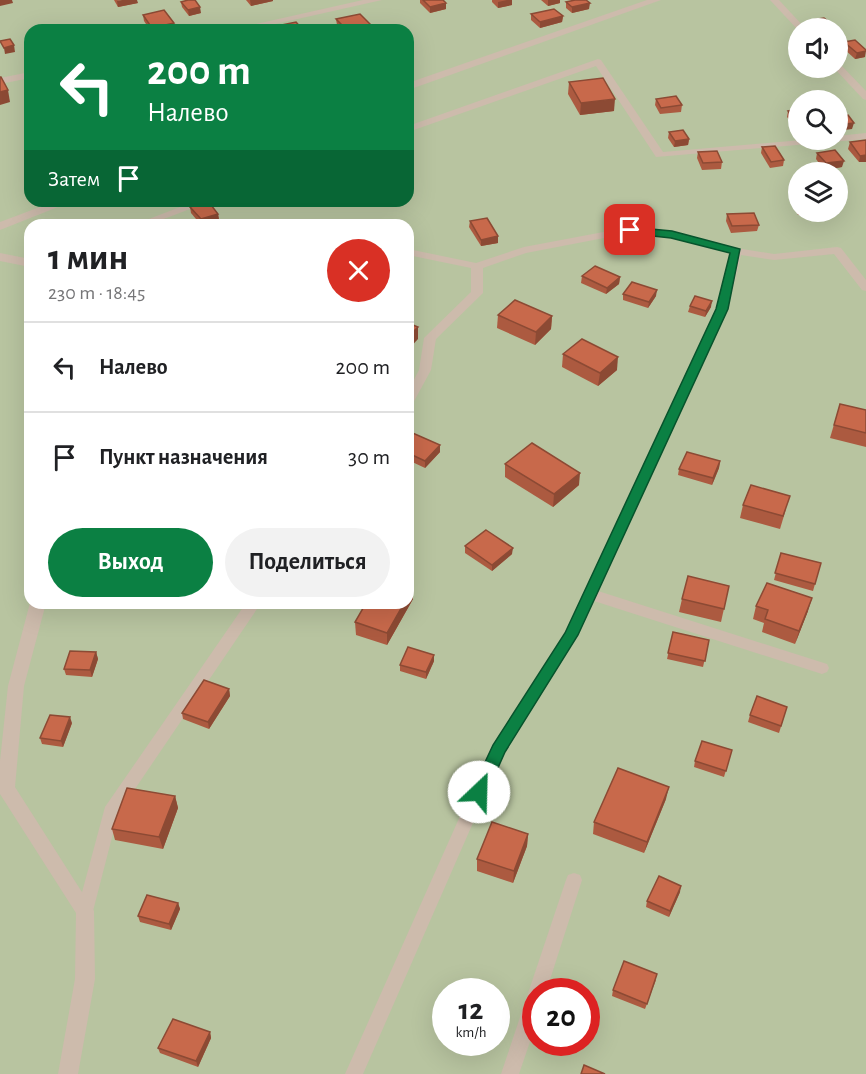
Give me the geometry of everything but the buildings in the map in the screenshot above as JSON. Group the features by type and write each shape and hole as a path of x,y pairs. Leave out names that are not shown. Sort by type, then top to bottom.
{"street":[{"path":"263,24 377,0"},
{"path":"414,85 656,0"},
{"path":"0,81 24,76"},
{"path":"0,226 51,207"},
{"path":"0,257 24,262"},
{"path":"36,609 16,686 6,788 85,911 85,978 68,1074"}],"lane":[{"path":"774,0 791,18"},
{"path":"414,127 598,62 660,155 788,144"},
{"path":"848,78 866,97"},
{"path":"848,138 866,136"},
{"path":"155,219 189,207"},
{"path":"414,253 477,266 524,250 630,230 672,235 736,251 774,257 837,250 866,288"},
{"path":"354,1074 498,749 571,635 722,309 736,251"},
{"path":"414,391 425,370 430,338 477,293 477,266"},
{"path":"590,594 822,668"},
{"path":"85,911 111,812 250,609"},
{"path":"542,978 574,880"},
{"path":"510,1074 522,1038"}],"green space":[{"path":"0,0 866,0 866,1074 0,1074"}],"route":[{"path":"479,792 498,749 571,635 722,309 736,251 672,235 630,230"}]}
